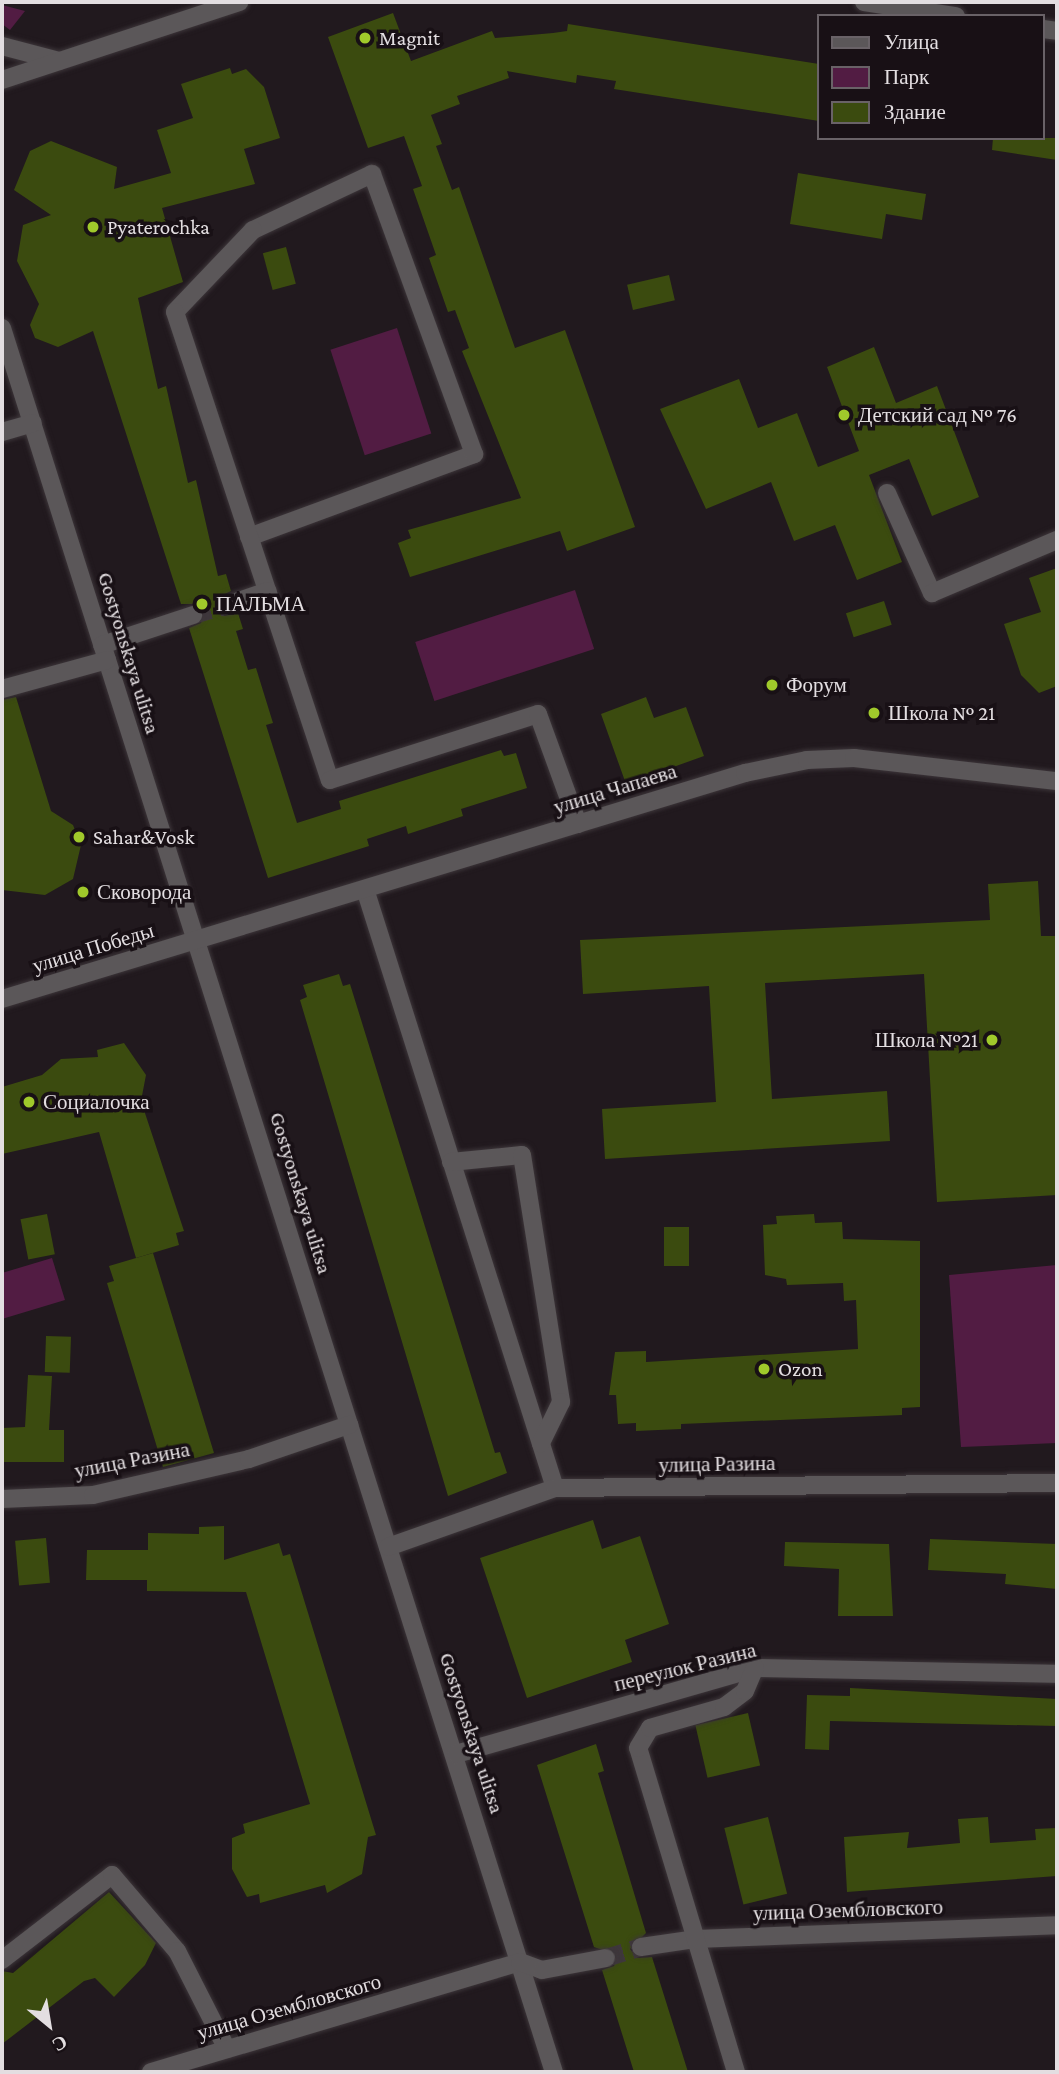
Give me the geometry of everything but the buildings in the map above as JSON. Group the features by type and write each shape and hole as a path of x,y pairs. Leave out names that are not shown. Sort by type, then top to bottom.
{"street":[{"path":"2,80 239,2"},
{"path":"864,2 943,14"},
{"path":"2,47 59,61"},
{"path":"249,537 474,454 372,174 253,230 175,312 249,537 268,591 330,780 538,715 578,824"},
{"name":"Gostyonskaya ulitsa","path":"2,328 349,1425 456,1754 554,2072"},
{"path":"2,432 33,423"},
{"path":"887,493 932,593 1057,540"},
{"path":"227,605 268,591"},
{"path":"2,689 104,652 193,615"},
{"name":"улица Чапаева","path":"197,939 578,824 807,760 854,758 1057,781"},
{"path":"365,888 555,1488"},
{"name":"улица Победы","path":"2,999 197,939"},
{"path":"452,1162 522,1155 561,1402 541,1443"},
{"name":"улица Разина","path":"2,1499 93,1495 249,1459 349,1425"},
{"name":"улица Разина","path":"388,1547 555,1488 1057,1483"},
{"path":"736,2072 638,1748 650,1728 724,1707 745,1691 755,1668"},
{"name":"переулок Разина","path":"456,1754 755,1668 1057,1674"},
{"path":"2,1960 112,1875 177,1951 227,2049"},
{"name":"улица Озембловского","path":"641,1947 696,1938 1057,1925"},
{"path":"520,1962 542,1970 606,1958"},
{"name":"улица Озембловского","path":"151,2072 520,1962"}],"green space":[{"path":"2,5 25,11 10,30 2,24"},
{"path":"397,328 431,434 365,455 330,350"},
{"path":"575,590 594,649 434,701 415,642"},
{"path":"52,1258 65,1300 2,1319 2,1273"},
{"path":"1057,1265 1057,1443 961,1447 949,1275"}],"tunnel":[{"path":"193,615 227,605"},
{"path":"606,1958 641,1947"}],"place":[{"name":"Magnit","path":"365,38"},
{"name":"Pyaterochka","path":"93,227"},
{"name":"Детский сад № 76","path":"844,415"},
{"name":"ПАЛЬМА","path":"202,604"},
{"name":"Форум","path":"772,685"},
{"name":"Школа № 21","path":"874,713"},
{"name":"Sahar&Vosk","path":"79,837"},
{"name":"Сковорода","path":"83,892"},
{"name":"Школа №21","path":"992,1040"},
{"name":"Социалочка","path":"29,1102"},
{"name":"Ozon","path":"764,1369"}]}
